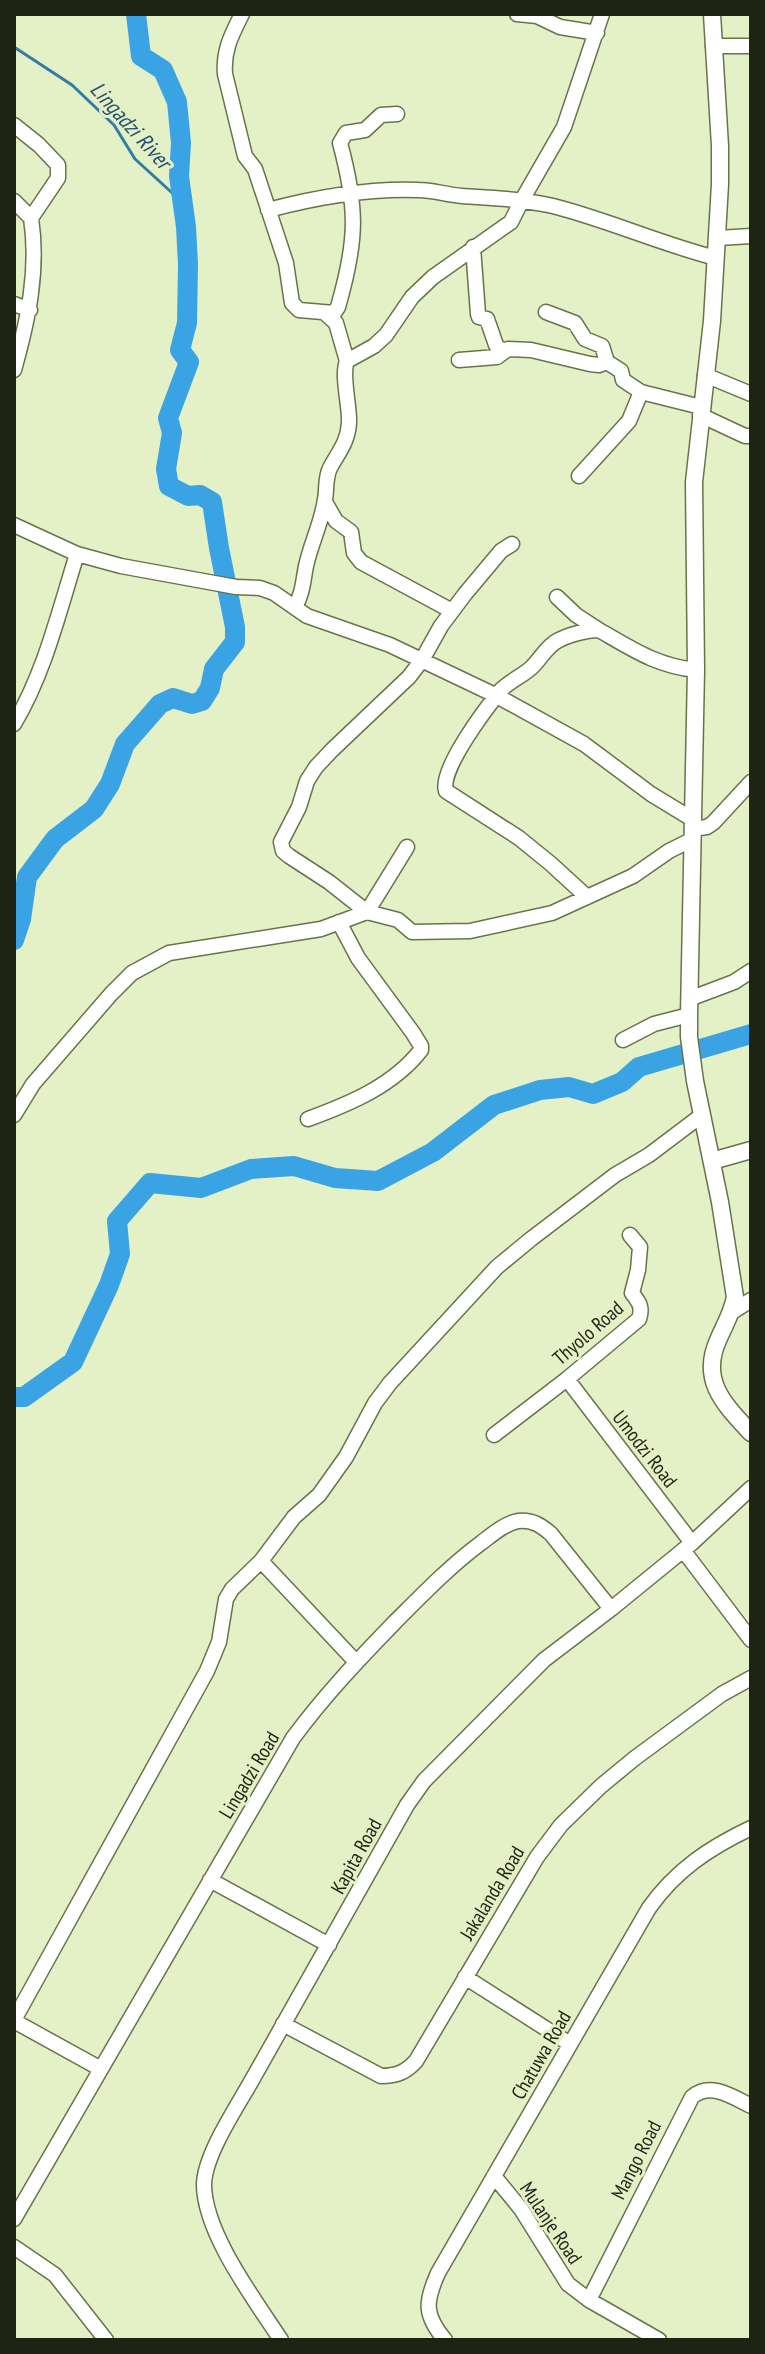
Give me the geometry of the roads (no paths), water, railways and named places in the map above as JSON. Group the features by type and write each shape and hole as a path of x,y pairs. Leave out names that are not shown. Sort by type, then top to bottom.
{"street":[{"path":"242,14 227,45 225,74 245,156 255,169 286,263 294,307 326,314 334,313 338,307 352,256 355,222 340,143 346,133 365,130 381,115 397,114"},
{"path":"517,14 537,16 560,27 597,33"},
{"path":"347,361 374,346 392,328 412,297 426,283 508,225 564,127 602,14"},
{"path":"712,14 720,146 718,238 694,482 696,670 689,1037 735,1297 732,1312 715,1347 713,1379 715,1389 729,1410 751,1433"},
{"path":"713,46 751,46"},
{"path":"14,125 54,159 60,171 31,218 33,289 14,370"},
{"path":"268,210 351,192 421,190 522,200 597,219 673,247 716,258"},
{"path":"14,201 31,218"},
{"path":"718,238 751,236"},
{"path":"473,247 478,314 487,319 496,345 502,351"},
{"path":"14,304 30,310"},
{"path":"546,312 575,323 585,339 602,346 607,362 621,371 623,380 641,392 701,411 749,439"},
{"path":"295,607 302,595 306,567 325,502 329,470 339,456 349,423 344,369 347,361 336,323 326,314"},
{"path":"459,360 497,357 508,349 531,350 590,364 607,362"},
{"path":"705,375 751,394"},
{"path":"579,476 629,421 641,392"},
{"path":"325,502 336,521 351,532 354,553 361,562 452,611"},
{"path":"14,525 77,554 162,575 260,588 274,593 316,619 375,639 497,696 584,744 692,829"},
{"path":"512,544 501,551 452,611 422,660 401,686 344,737 316,767 281,842 283,851 367,912 398,920 412,932 470,931 544,915 633,876 669,851 692,829 713,823 751,782"},
{"path":"14,724 31,691 77,554"},
{"path":"557,597 576,615 654,661 696,670"},
{"path":"587,897 519,838 446,791 444,785 461,747 507,685 525,673 556,642 590,630 599,630"},
{"path":"14,1115 33,1084 132,973 169,953 321,929 367,912 407,847"},
{"path":"308,1119 356,1100 392,1080 421,1050 413,1033 358,958 339,922"},
{"path":"623,1040 751,971"},
{"path":"101,2069 14,2021 210,1664 219,1642 226,1599 232,1589 261,1561 294,1517 319,1495 346,1457 375,1403 390,1383 497,1267 567,1209 649,1155 702,1115"},
{"path":"712,1161 751,1150"},
{"name":"Thyolo Road","path":"494,1435 639,1319 641,1305 632,1293 640,1247 630,1235"},
{"path":"732,1312 751,1300"},
{"name":"Umodzi Road","path":"567,1379 688,1546 751,1640"},
{"name":"Kapita Road","path":"281,2340 218,2235 209,2215 204,2183 210,2157 283,2024 407,1805 424,1781 544,1660 688,1546 751,1488"},
{"name":"Lingadzi Road","path":"14,2219 293,1738 356,1662 455,1562 504,1526 516,1522 528,1521 541,1525 551,1534 611,1609"},
{"path":"261,1561 356,1662"},
{"name":"Jakalanda Road","path":"283,2024 372,2073 392,2076 402,2073 416,2061 537,1857 561,1825 635,1758 722,1694 751,1678"},
{"name":"Chatuwa Road","path":"445,2340 428,2314 431,2288 438,2273 649,1908 664,1887 714,1847 751,1828"},
{"path":"210,1880 329,1945"},
{"path":"465,1977 570,2044"},
{"name":"Mango Road","path":"589,2300 692,2097 711,2089 751,2106"},
{"name":"Mulanje Road","path":"494,2176 521,2209 561,2275 577,2293 654,2339"},
{"path":"14,2247 55,2275 106,2340"}],"waterway":[{"path":"14,940 21,919 27,877 55,839 94,809 110,784 125,744 160,704 173,698 192,704 202,701 210,688 214,669 235,642 235,627 212,502 200,495 188,496 169,486 166,469 172,433 168,418 189,362 180,350 187,323 188,264 179,176 181,143 177,102 163,70 141,56 136,14"},
{"name":"Lingadzi River","path":"14,47 72,85 114,125 135,159 181,201"},
{"path":"14,1397 24,1397 73,1362 120,1254 117,1221 150,1183 201,1188 251,1169 294,1166 335,1178 378,1181 433,1152 494,1105 540,1090 569,1087 593,1094 622,1082 639,1067 751,1034"}]}
